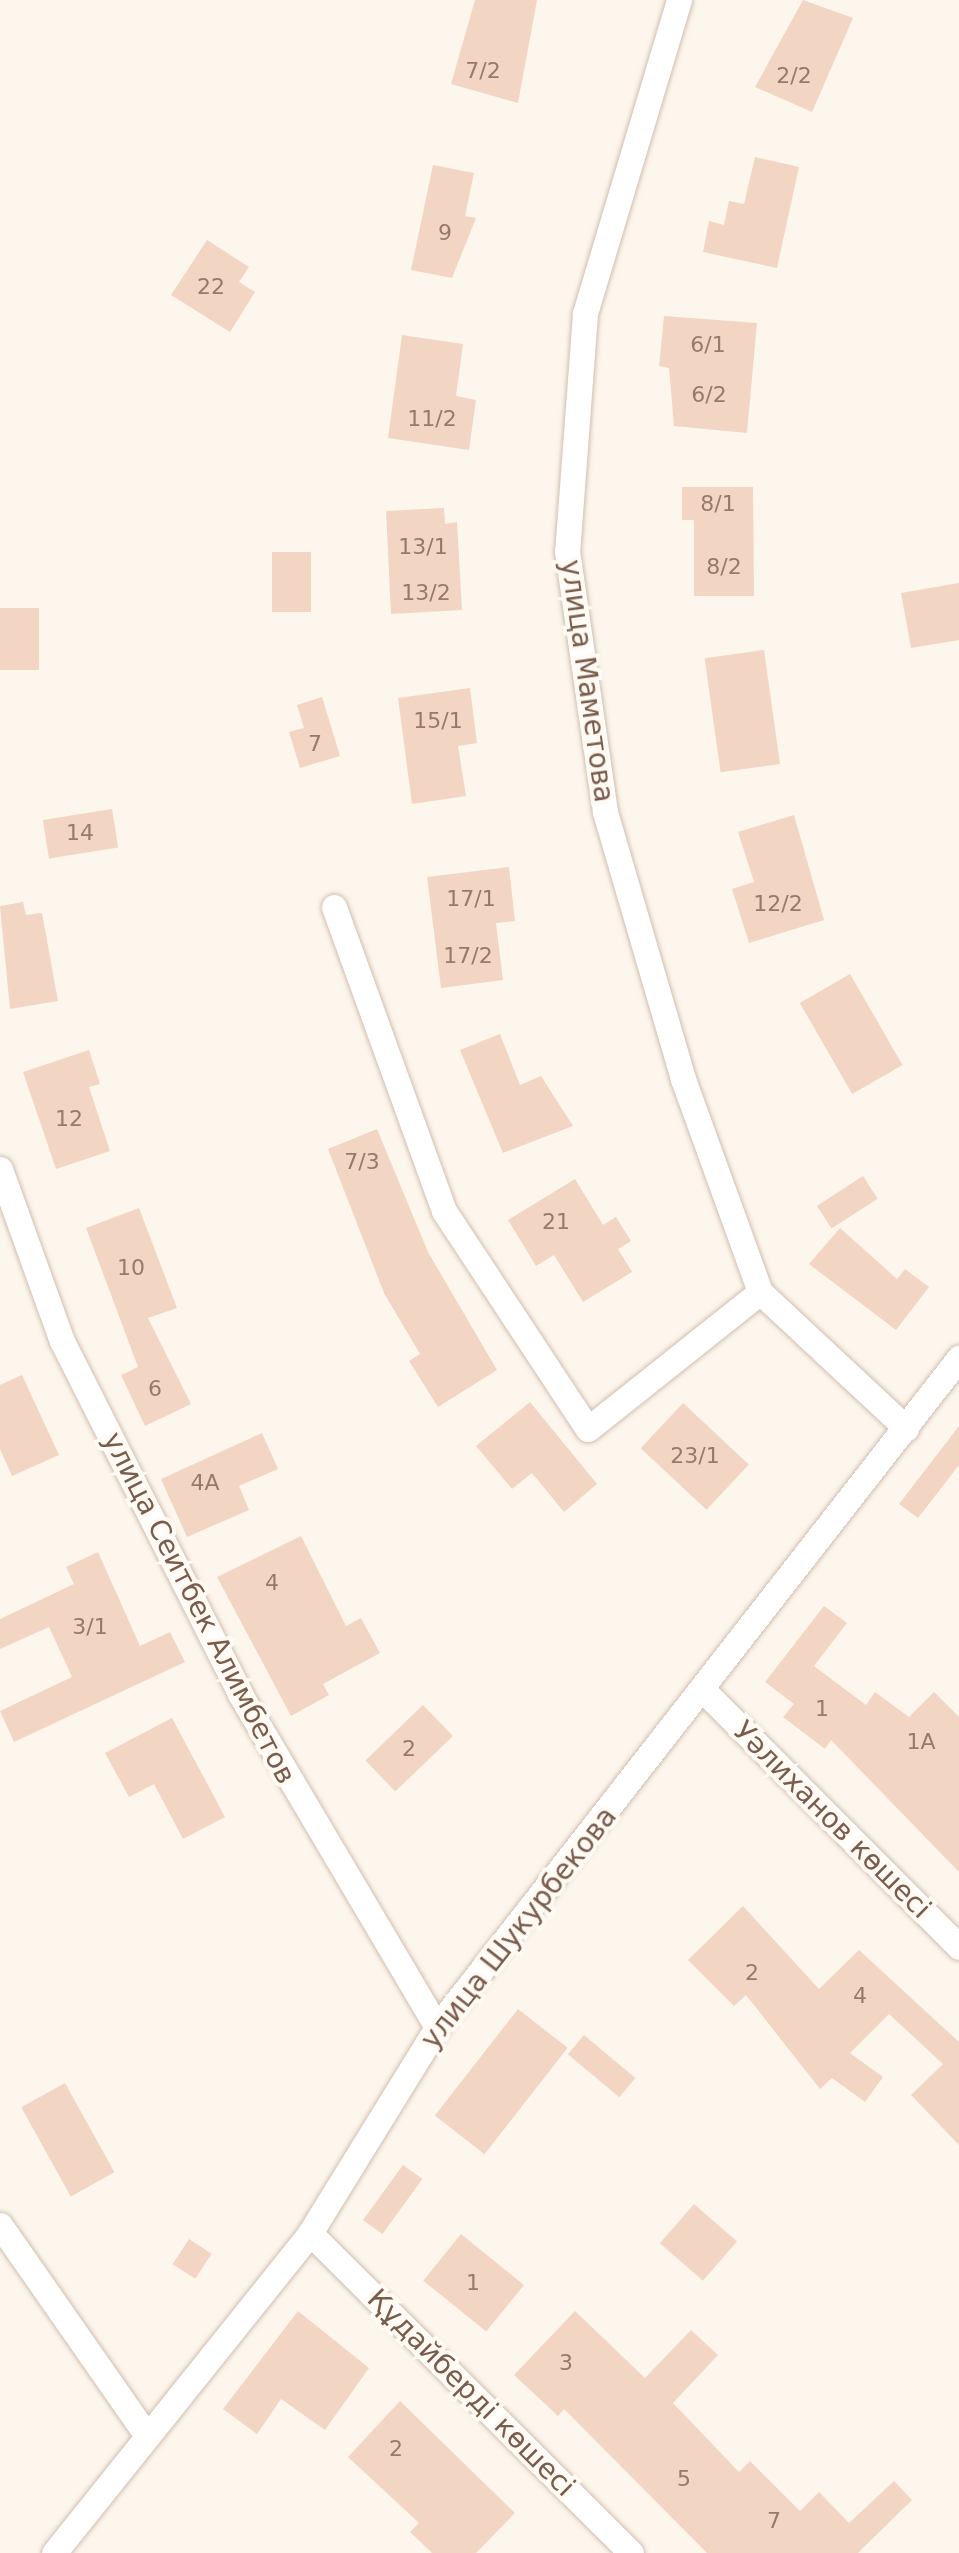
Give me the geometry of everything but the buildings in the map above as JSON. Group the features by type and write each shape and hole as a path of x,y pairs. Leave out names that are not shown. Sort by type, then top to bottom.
{"street":[{"name":"улица Маметова","path":"679,0 584,314 566,551 605,812 684,1079 760,1292 906,1428"},
{"path":"334,907 444,1211 588,1429 760,1292"},
{"name":"улица Сеитбек Алимбетов","path":"0,1169 62,1341 240,1694 437,2028"},
{"name":"улица Шукурбекова","path":"54,2553 144,2430 310,2234 437,2028 705,1692 959,1358"},
{"name":"Уәлиханов көшесі","path":"705,1692 959,1947"},
{"path":"0,2225 144,2430"},
{"name":"Құдайберді көшесі","path":"310,2234 631,2553"}]}
